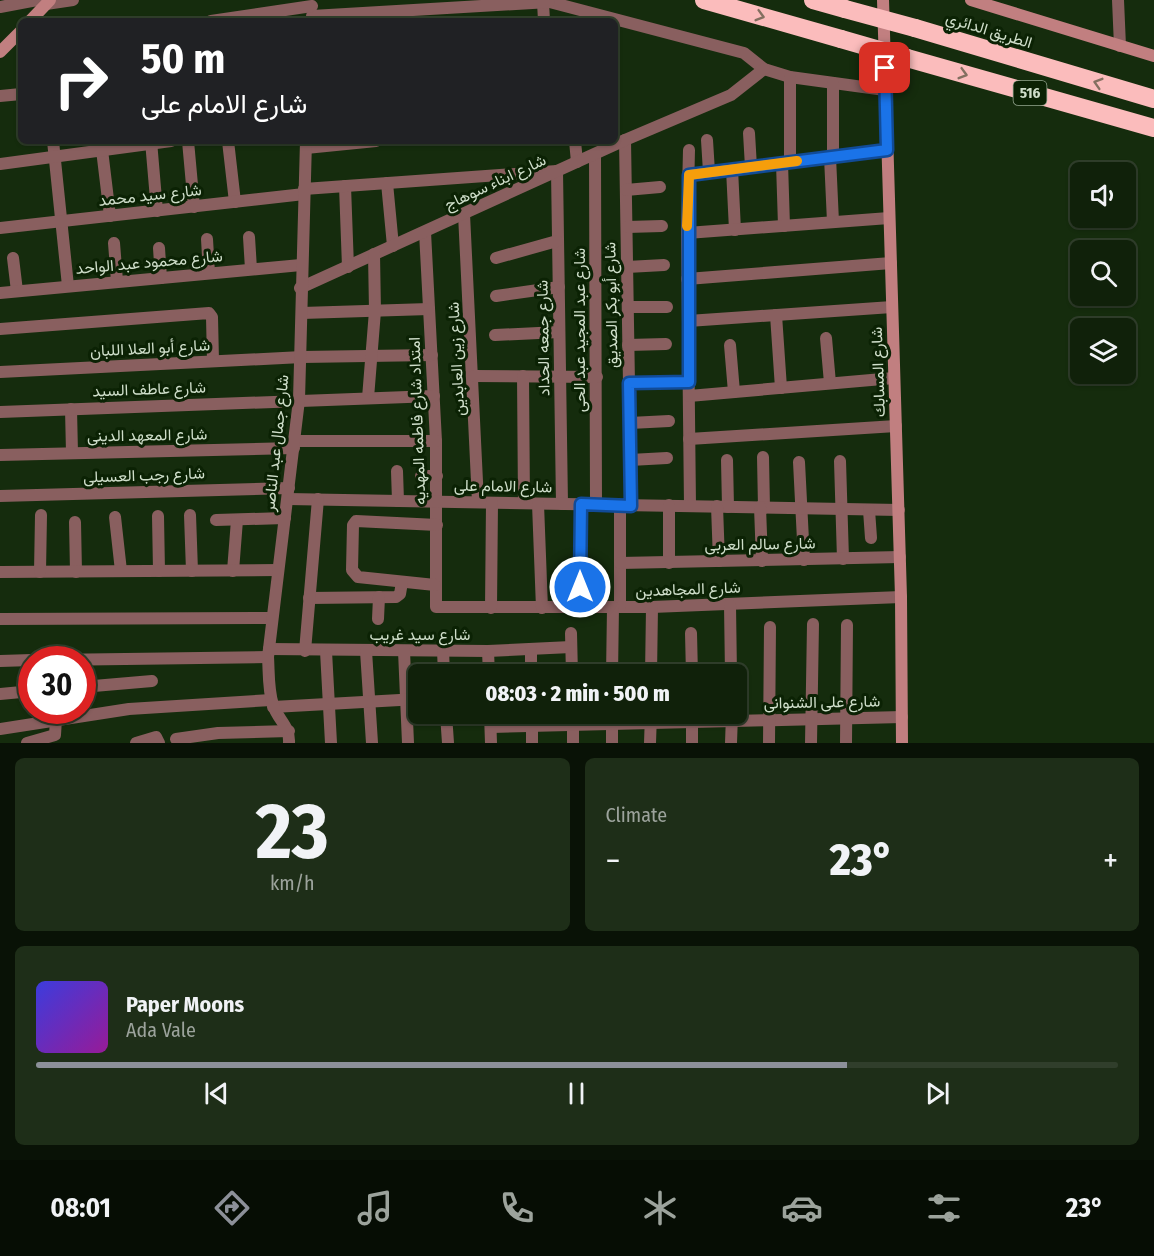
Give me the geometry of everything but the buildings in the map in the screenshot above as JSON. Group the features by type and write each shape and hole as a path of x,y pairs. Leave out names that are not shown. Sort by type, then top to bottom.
{"highway":[{"name":"516","path":"704,0 1154,128"},
{"name":"الطريق الدائري","path":"813,0 1154,99"}],"street":[{"path":"0,7 73,0"},
{"name":"شارع المسابك","path":"884,0 899,510 902,743"},
{"path":"971,0 1154,56"},
{"path":"1118,0 1120,46"},
{"path":"32,18 44,1"},
{"path":"544,18 545,1"},
{"path":"241,18 312,11 545,1 610,18"},
{"path":"618,20 744,53 764,69 790,77 885,90"},
{"path":"0,52 18,38"},
{"name":"شارع ابناء سوهاج","path":"618,143 731,95 764,69"},
{"path":"784,226 790,77"},
{"path":"833,83 833,222"},
{"path":"0,96 18,94"},
{"path":"749,133 751,166"},
{"name":"شارع أبو بكر الصديق","path":"613,664 630,460 625,140"},
{"path":"707,141 709,172"},
{"path":"53,144 68,286"},
{"path":"0,164 140,144"},
{"path":"152,144 157,211"},
{"path":"188,144 194,207"},
{"path":"228,144 235,202"},
{"path":"306,145 324,144"},
{"path":"575,144 577,162"},
{"name":"شارع ابناء سوهاج","path":"300,288 616,144"},
{"name":"شارع جمال عبد الناصر","path":"289,737 272,703 269,653 299,400 302,357 300,288 306,145"},
{"path":"102,150 110,216"},
{"path":"689,150 687,279 690,506"},
{"path":"689,175 887,150"},
{"name":"شارع عبد المجيد عبد الحى","path":"595,154 596,505"},
{"path":"732,169 735,230"},
{"name":"شارع سيد محمد","path":"0,228 194,207 345,186 557,171"},
{"name":"شارع جمعه الحداد","path":"557,171 562,504"},
{"path":"387,183 393,246"},
{"path":"345,186 348,267"},
{"path":"626,190 660,187"},
{"name":"شارع زين العابدين","path":"464,214 474,376 478,502"},
{"path":"687,233 889,218"},
{"path":"627,227 663,226"},
{"name":"امتداد شارع فاطمه المهديه","path":"425,231 438,502 434,604 438,608"},
{"path":"249,237 251,269"},
{"path":"207,239 209,273"},
{"path":"496,258 557,241"},
{"path":"114,243 117,281"},
{"path":"159,248 161,278"},
{"path":"368,398 375,311 374,254"},
{"path":"13,258 17,291"},
{"path":"687,279 891,263"},
{"name":"شارع محمود عبد الواحد","path":"0,293 301,265"},
{"path":"627,267 664,266"},
{"path":"495,296 559,287"},
{"path":"628,306 667,307"},
{"path":"688,321 892,307"},
{"path":"302,313 429,309"},
{"path":"0,329 210,314 213,361"},
{"path":"776,315 781,388"},
{"path":"495,335 559,332"},
{"path":"826,338 830,383"},
{"path":"628,345 666,344"},
{"path":"730,345 734,392"},
{"name":"شارع أبو العلا اللبان","path":"0,372 302,357 432,355"},
{"path":"474,376 597,377"},
{"path":"523,376 524,503"},
{"path":"689,396 894,378"},
{"path":"629,383 689,382"},
{"name":"شارع عاطف السيد","path":"0,412 434,396"},
{"path":"71,409 72,453"},
{"path":"630,423 669,421"},
{"path":"689,439 896,426"},
{"name":"شارع المعهد الدينى","path":"0,455 436,441"},
{"path":"762,561 763,457"},
{"path":"630,460 667,458"},
{"path":"719,561 727,460"},
{"path":"840,461 843,559"},
{"path":"799,462 804,560"},
{"path":"397,471 398,501"},
{"path":"421,476 437,476"},
{"name":"شارع الامام على","path":"288,493 318,499 899,510"},
{"name":"شارع رجب العسيلى","path":"0,496 288,493"},
{"path":"304,651 318,499"},
{"path":"491,608 492,503"},
{"path":"538,504 542,608"},
{"path":"580,607 581,504"},
{"path":"669,505 669,563"},
{"path":"869,510 871,538"},
{"path":"40,572 41,515"},
{"path":"190,515 192,571"},
{"path":"158,516 159,571"},
{"path":"115,517 121,571"},
{"path":"216,520 285,518"},
{"path":"233,571 237,520"},
{"path":"435,585 354,575 352,570 354,523 358,520 437,525"},
{"path":"75,522 76,572"},
{"name":"شارع سالم العربى","path":"620,563 900,557"},
{"path":"0,572 279,570"},
{"path":"309,598 399,596 402,582"},
{"path":"378,619 379,597"},
{"name":"شارع المجاهدين","path":"438,608 652,607 901,597"},
{"path":"730,605 731,664"},
{"path":"651,664 652,607"},
{"path":"0,619 272,618"},
{"path":"811,743 813,624"},
{"path":"846,743 847,625"},
{"path":"769,743 770,627"},
{"path":"571,633 572,664"},
{"path":"691,633 692,664"},
{"name":"شارع سيد غريب","path":"96,659 304,651 488,651 571,647"},
{"path":"531,649 531,664"},
{"path":"443,650 444,664"},
{"path":"326,651 331,743"},
{"path":"366,651 372,743"},
{"path":"404,651 408,675"},
{"path":"488,651 489,664"},
{"path":"0,661 18,660"},
{"path":"96,686 152,681"},
{"path":"0,694 18,692"},
{"path":"96,714 129,709 272,703 329,704 408,699"},
{"name":"شارع على الشنوانى","path":"747,719 812,720 902,717"},
{"path":"0,729 28,724"},
{"path":"27,743 56,735 56,724"},
{"path":"408,743 410,724"},
{"path":"447,724 448,743"},
{"path":"490,724 491,743"},
{"path":"532,724 532,743"},
{"path":"573,724 573,743"},
{"path":"612,724 612,743"},
{"path":"650,743 651,724"},
{"path":"692,724 692,743"},
{"path":"732,724 732,743"},
{"path":"176,739 289,737"},
{"path":"136,743 159,741"}],"slow traffic":[{"path":"687,226 689,175 797,161"}],"route":[{"path":"580,587 581,504 631,506 629,383 689,382 687,233 689,175 887,150 885,68"}]}
